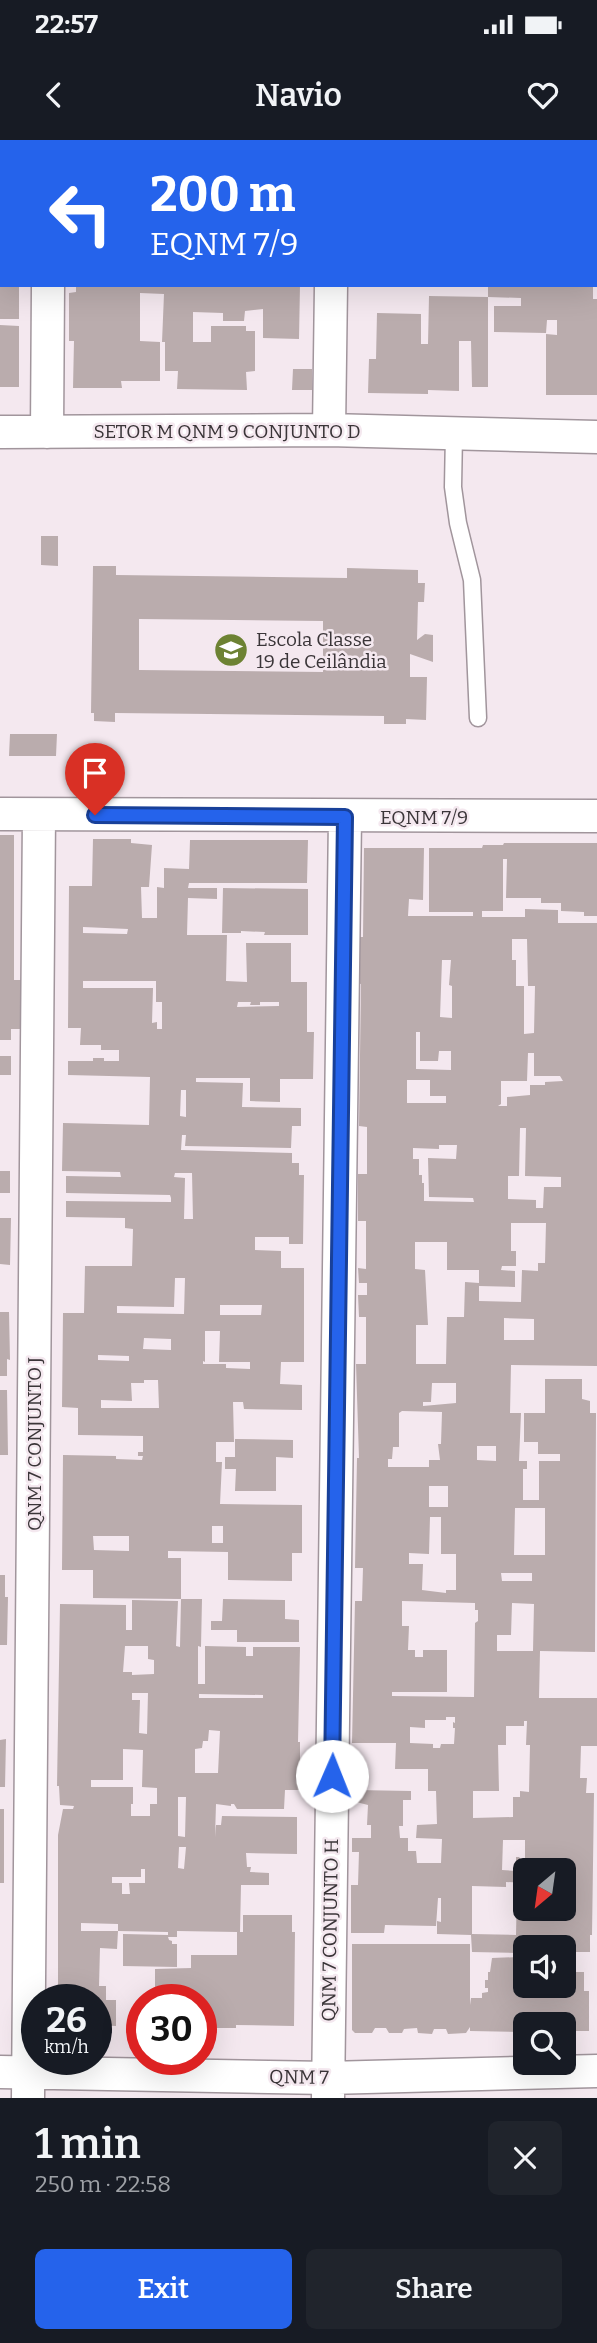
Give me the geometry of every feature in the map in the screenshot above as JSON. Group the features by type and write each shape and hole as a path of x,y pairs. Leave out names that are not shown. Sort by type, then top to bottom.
{"street":[{"path":"47,432 48,287"},
{"path":"329,430 331,287"},
{"name":"SETOR M QNM 9 CONJUNTO D","path":"0,432 329,430 597,437"},
{"name":"EQNM 7/9","path":"0,814 597,816"},
{"name":"QNM 7 CONJUNTO J","path":"19,2081 39,815"},
{"name":"QNM 7 CONJUNTO H","path":"328,2088 345,817"},
{"name":"QNM 7","path":"19,2081 328,2088 597,2071"}],"lane":[{"path":"454,433 453,487 458,523 472,580 478,718"}],"building":[{"path":"0,287 19,287 19,319 0,319"},
{"path":"76,287 300,287 299,339 263,338 263,309 245,311 244,321 223,321 223,313 193,312 193,342 211,342 211,326 246,326 246,331 255,331 255,371 246,372 247,390 177,389 178,371 165,371 165,342 162,342 164,294 140,293 140,341 160,342 160,381 121,381 122,388 73,388 74,341 69,341 69,293 76,292"},
{"path":"488,287 593,287 593,299 597,299 597,395 546,395 546,334 557,335 557,320 547,320 546,333 494,332 494,306 521,306 521,298 488,297"},
{"path":"429,296 488,297 488,387 472,387 471,341 459,341 459,391 428,390 428,394 368,393 369,359 376,359 377,313 421,314 421,344 428,344"},
{"path":"0,325 19,326 19,387 0,387"},
{"path":"293,369 312,369 312,390 292,390"},
{"path":"41,536 58,536 58,566 41,565"},
{"name":"Escola Classe 19 de Ceilândia","path":"93,566 116,566 116,575 347,578 347,568 418,570 418,583 425,583 424,602 418,602 417,640 425,634 433,635 433,662 410,654 410,677 427,677 426,720 406,719 406,724 384,724 384,716 115,713 115,722 94,721 94,713 91,713","holes":["139,619 323,621 323,672 139,670"]},
{"path":"10,734 57,734 56,756 9,756"},
{"path":"0,835 14,835 14,980 22,980 21,1029 11,1029 11,1040 0,1040"},
{"path":"93,839 131,839 131,843 152,845 149,887 141,887 142,918 157,918 157,887 164,888 164,868 189,869 190,840 308,840 307,883 189,883 188,888 217,888 217,899 188,898 187,935 227,935 226,981 247,982 246,943 291,943 291,982 307,982 307,1032 314,1032 313,1079 280,1079 280,1102 250,1101 250,1078 196,1078 196,1082 243,1083 242,1107 301,1108 301,1126 292,1126 291,1148 185,1146 186,1135 182,1135 181,1150 292,1153 292,1163 299,1163 299,1175 304,1175 303,1244 289,1244 289,1237 255,1237 255,1250 281,1251 281,1268 304,1268 304,1362 281,1362 280,1384 302,1385 302,1410 244,1409 243,1402 233,1402 234,1442 216,1442 216,1462 222,1462 220,1504 302,1505 302,1553 292,1553 292,1581 228,1580 228,1552 168,1551 168,1558 181,1558 181,1599 93,1598 93,1570 62,1570 63,1455 116,1456 116,1459 142,1460 143,1456 138,1456 138,1452 143,1452 143,1436 78,1435 78,1408 62,1407 63,1313 84,1313 85,1266 132,1266 133,1229 125,1228 125,1218 66,1217 66,1201 171,1202 170,1195 66,1193 66,1176 121,1177 120,1172 62,1171 63,1123 149,1125 150,1077 68,1075 68,1061 104,1058 104,1061 119,1061 119,1050 101,1050 101,1045 80,1045 81,1028 68,1028 69,886 92,886","holes":["83,927 128,929 127,934 83,933","83,981 156,981 156,1002 162,1002 162,1029 157,1029 157,1022 152,1023 153,988 83,988","238,1002 251,1002 250,1005 279,1002 279,1006 237,1007","181,1090 186,1090 186,1117 180,1116","175,1173 192,1173 193,1219 184,1219 185,1178 174,1177","175,1278 185,1278 184,1314 117,1313 117,1306 174,1307","220,1305 262,1305 261,1315 220,1315","205,1331 220,1331 219,1362 250,1362 250,1369 226,1368 226,1364 203,1364","144,1338 171,1339 171,1350 143,1349","98,1355 129,1356 129,1361 98,1360","158,1380 159,1408 101,1408 101,1400 132,1401 131,1383","212,1526 223,1526 223,1543 212,1543","93,1536 129,1536 129,1551 94,1550"]},
{"path":"597,843 597,916 584,916 584,912 561,911 561,903 541,903 541,898 506,898 507,859 503,859 503,911 482,911 482,917 525,917 525,909 558,910 558,923 597,923 597,1366 511,1365 510,1413 521,1413 519,1461 527,1461 527,1469 523,1469 523,1500 539,1500 539,1461 560,1461 560,1454 538,1454 538,1442 524,1442 524,1413 545,1413 545,1379 582,1379 582,1399 590,1401 590,1413 596,1413 595,1652 540,1651 539,1698 597,1698 597,1746 581,1746 580,1778 587,1778 586,1793 594,1793 590,1952 576,1952 576,1935 516,1935 513,1935 513,1953 472,1952 471,1935 437,1934 437,1921 441,1922 441,1898 438,1898 436,1926 385,1925 384,1933 351,1933 351,1885 358,1885 359,1852 352,1852 352,1838 371,1838 371,1825 367,1825 368,1805 356,1802 356,1790 411,1791 411,1800 403,1800 400,1838 408,1838 408,1851 416,1851 417,1863 441,1863 442,1839 416,1838 417,1825 437,1824 436,1791 428,1791 428,1769 395,1769 396,1743 352,1743 355,1601 362,1601 363,1568 355,1568 359,1458 356,1364 366,1364 366,1317 359,1317 358,1295 367,1295 367,1283 359,1283 358,1268 366,1269 366,1221 358,1221 358,1174 367,1174 367,1127 359,1126 361,984 354,983 355,937 363,937 364,848 424,848 423,900 409,899 408,916 473,916 473,912 429,912 429,848 482,848 483,845","holes":["512,939 527,939 528,986 535,986 534,1033 524,1034 524,986 516,986 516,960 512,960","442,960 451,960 449,985 452,986 452,1018 440,1017","416,1032 420,1032 420,1061 438,1061 439,1051 451,1051 451,1070 416,1069","528,1053 534,1053 534,1076 560,1076 563,1081 530,1085 530,1095 507,1097 507,1106 498,1106 501,1104 501,1081 527,1081","407,1080 430,1080 430,1096 446,1096 446,1103 407,1103","520,1128 526,1128 525,1176 561,1177 561,1187 544,1187 543,1208 536,1208 536,1200 508,1199 508,1176 519,1176","439,1145 457,1145 456,1159 428,1158 429,1197 473,1198 474,1202 424,1201 424,1183 422,1175 419,1175 419,1159 413,1159 413,1148 439,1149","511,1223 546,1223 545,1263 538,1263 538,1271 522,1270 521,1302 479,1301 479,1286 515,1287 515,1271 501,1270 502,1266 516,1266 516,1251 511,1251","415,1242 447,1242 447,1270 479,1270 479,1283 465,1282 464,1317 447,1317 446,1364 416,1364 416,1325 428,1325 425,1270 415,1269","504,1318 534,1319 534,1340 504,1340","432,1383 456,1383 456,1403 423,1406 423,1402 431,1402","442,1412 441,1444 438,1444 440,1460 429,1460 429,1467 388,1467 393,1447 399,1447 399,1413","477,1446 496,1446 496,1461 477,1460","429,1486 448,1486 448,1507 429,1507","515,1508 545,1508 545,1555 514,1555","430,1517 441,1517 441,1554 456,1554 456,1590 446,1590 446,1593 422,1590 423,1564 409,1564 409,1553 429,1554","501,1573 532,1573 532,1581 502,1581","402,1601 475,1603 478,1621 475,1623 474,1697 392,1696 392,1692 447,1692 447,1650 423,1650 423,1657 415,1657 415,1650 408,1650 409,1626 402,1626","512,1603 534,1604 533,1651 497,1651 497,1635 511,1635","455,1717 454,1744 441,1744 440,1748 433,1748 433,1744 410,1743 410,1727 425,1728 425,1720","524,1721 527,1721 526,1745 530,1745 529,1792 520,1791 520,1797 513,1797 513,1817 473,1818 473,1791 499,1791 498,1745 506,1745 506,1726 524,1726"]},
{"path":"223,888 308,889 308,935 264,935 265,932 241,931 222,933"},
{"path":"0,1056 11,1056 11,1075 0,1075"},
{"path":"0,1171 10,1171 10,1193 0,1193"},
{"path":"0,1218 11,1218 10,1265 0,1264"},
{"path":"0,1312 9,1312 10,1360 7,1359 7,1376 0,1376"},
{"path":"0,1390 7,1390 8,1455 0,1455"},
{"path":"235,1439 293,1440 293,1458 276,1457 276,1491 235,1491 236,1469 225,1469 225,1457 235,1457"},
{"path":"0,1575 5,1575 5,1597 8,1597 7,1645 0,1645"},
{"path":"181,1599 202,1599 198,1684 205,1684 205,1646 246,1647 246,1656 253,1656 253,1647 300,1647 300,1790 285,1790 284,1809 237,1809 234,1804 216,1804 215,1837 216,1825 221,1825 222,1816 297,1817 297,1854 246,1853 250,1872 269,1873 269,1885 241,1885 240,1932 243,1932 243,1915 292,1915 292,1932 295,1932 294,2026 236,2025 236,2028 217,2028 217,1984 155,1984 155,1969 191,1968 191,1955 237,1955 237,1932 177,1931 177,1937 168,1937 172,1944 177,1944 177,1967 123,1966 123,1934 168,1935 168,1932 118,1931 117,1949 100,1948 99,1984 58,1984 58,1835 63,1809 73,1809 74,1806 60,1805 57,1786 60,1604 126,1605 126,1630 132,1630 132,1600 178,1601 176,1646 180,1647","holes":["125,1646 148,1646 148,1659 154,1660 154,1674 132,1675 132,1672 123,1672","132,1693 148,1693 147,1734 139,1733 140,1700 132,1700","199,1694 263,1695 263,1698 199,1698","209,1730 220,1731 218,1773 195,1773 195,1749 202,1748 203,1741 208,1741","123,1749 143,1750 142,1787 157,1788 157,1804 150,1804 150,1816 131,1816 133,1787 91,1787 91,1780 123,1780","178,1797 186,1797 185,1837 178,1836","179,1847 186,1847 184,1869 178,1868","141,1869 145,1869 145,1883 129,1883 130,1894 122,1894 122,1883 112,1883 112,1877 141,1877","81,1923 118,1924 118,1931 81,1931"]},
{"path":"223,1599 285,1600 285,1619 299,1620 299,1642 237,1642 237,1630 211,1630 211,1621 222,1621"},
{"path":"6,1739 5,1787 0,1787 0,1740"},
{"path":"0,1809 4,1809 4,1883 0,1883"},
{"path":"352,1944 470,1944 470,2005 471,1998 482,1998 482,1993 488,1992 485,1980 488,1980 492,1958 513,1957 513,1998 576,1998 576,1972 584,1972 584,1991 589,1991 589,2031 576,2031 576,2012 513,2012 513,2032 470,2031 470,2027 466,2033 448,2034 446,2029 434,2029 432,2034 418,2033 417,2028 404,2029 402,2033 389,2033 386,2028 375,2028 372,2033 355,2033 352,2030"},
{"path":"112,2000 116,2000 116,2026 112,2026"}],"place":[{"name":"Escola Classe 19 de Ceilândia","path":"231,650"}],"route":[{"path":"95,815 345,817 332,1776"}]}
